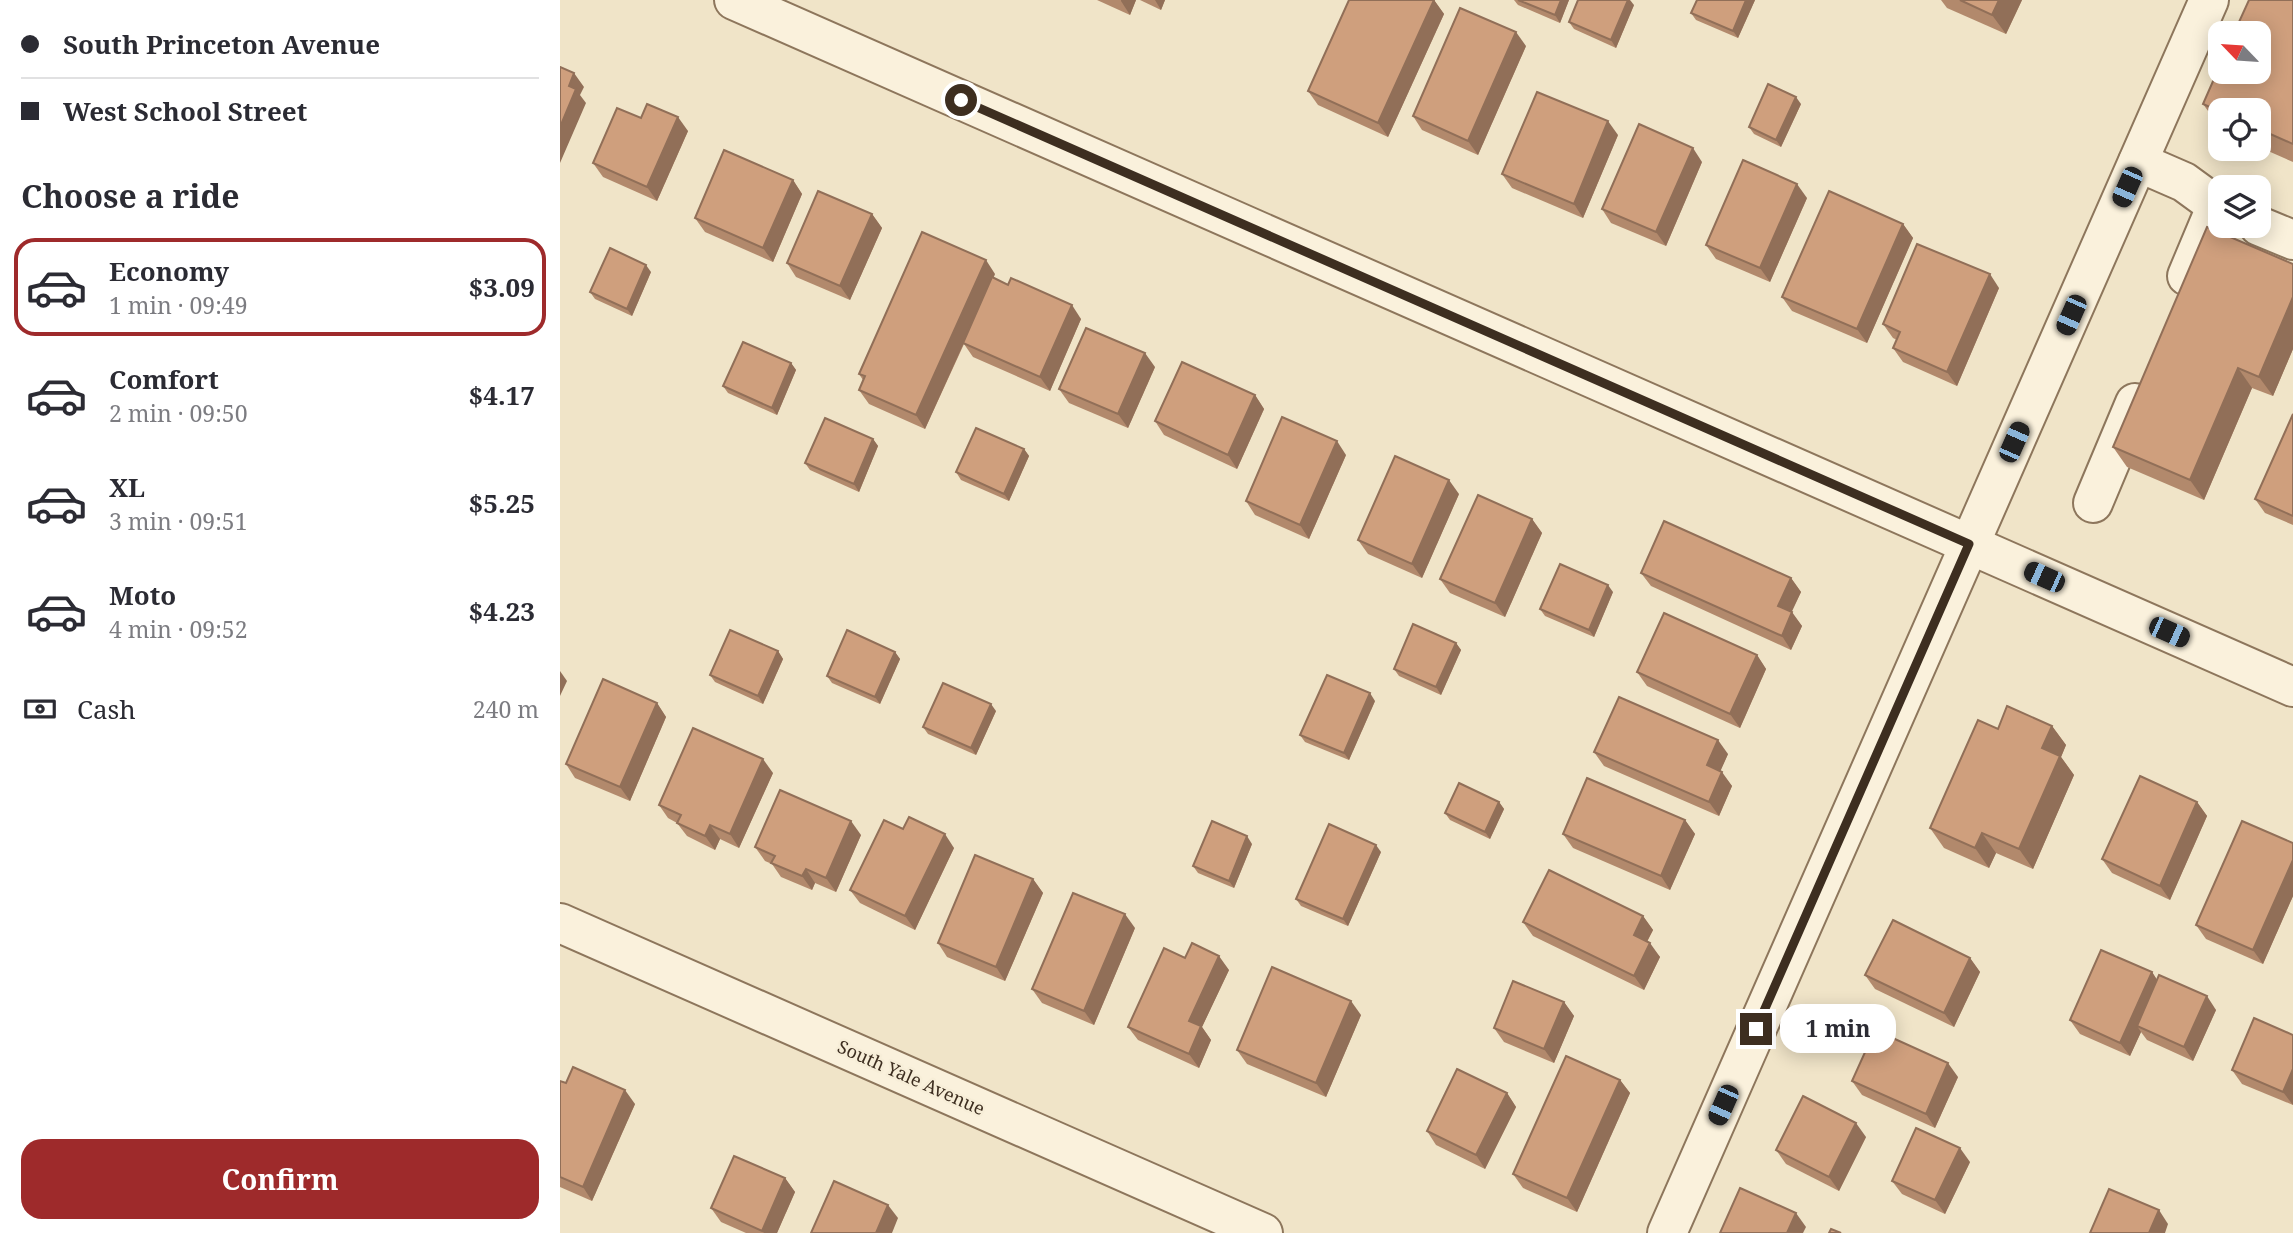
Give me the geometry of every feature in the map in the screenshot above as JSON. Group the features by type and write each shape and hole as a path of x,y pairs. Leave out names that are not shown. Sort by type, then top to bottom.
{"street":[{"path":"734,0 2293,687"},
{"path":"1667,1233 2209,0"},
{"path":"2138,162 2184,183 2208,200"},
{"path":"2271,231 2293,240"},
{"path":"2173,310 2208,232"},
{"path":"2093,503 2146,374"},
{"name":"South Yale Avenue","path":"560,923 1263,1233"}],"building":[{"path":"1349,0 1434,0 1378,123 1308,91"},
{"path":"1518,0 1561,0 1555,15"},
{"path":"1578,0 1628,0 1611,40 1569,22"},
{"path":"1697,0 1746,0 1733,31 1691,13"},
{"path":"1960,0 1999,0 1992,15"},
{"path":"2249,0 2293,0 2293,144 2271,134 2271,98 2208,98 2208,106 2203,104 2212,84 2272,84 2272,21 2239,21"},
{"path":"1460,8 1516,32 1468,141 1413,116"},
{"path":"560,67 574,73 569,86 576,89 560,127"},
{"path":"1768,84 1796,97 1776,140 1749,127"},
{"path":"1537,92 1608,121 1574,204 1502,174"},
{"path":"647,104 678,117 647,187 593,163 617,108 641,118"},
{"path":"1639,124 1693,148 1656,232 1602,209"},
{"path":"724,150 793,180 763,248 695,218"},
{"path":"1743,160 1797,184 1760,268 1706,245"},
{"path":"818,191 872,214 840,286 787,263"},
{"path":"1829,191 1903,224 1857,329 1782,297"},
{"path":"2207,227 2208,238 2233,238 2293,264 2293,297 2259,377 2238,368 2190,480 2113,447"},
{"path":"922,232 986,260 916,415 859,390 865,376 859,374"},
{"path":"1917,244 1990,274 1947,372 1893,348 1900,332 1883,324"},
{"path":"610,248 646,265 627,309 590,292"},
{"path":"992,277 1008,285 1011,278 1072,305 1040,377 963,343"},
{"path":"1086,328 1145,353 1118,414 1059,389"},
{"path":"743,342 791,363 772,408 723,386"},
{"path":"1182,362 1255,395 1228,455 1155,421"},
{"path":"2293,414 2293,516 2255,499"},
{"path":"1282,417 1337,441 1300,525 1246,501"},
{"path":"825,418 873,439 854,484 805,463"},
{"path":"976,428 1024,449 1004,494 956,472"},
{"path":"1395,456 1449,480 1412,564 1358,540"},
{"path":"1478,495 1532,519 1495,603 1440,579"},
{"path":"1664,521 1791,578 1778,606 1792,612 1782,636 1641,573"},
{"path":"1560,564 1608,585 1589,630 1540,609"},
{"path":"1664,613 1757,655 1730,714 1637,672"},
{"path":"1413,624 1456,643 1436,687 1394,669"},
{"path":"730,630 778,651 758,696 710,675"},
{"path":"847,630 895,652 875,697 827,676"},
{"path":"1327,675 1370,693 1344,753 1300,735"},
{"path":"603,679 657,703 620,787 566,764"},
{"path":"943,683 991,704 971,748 923,727"},
{"path":"1619,697 1718,740 1707,765 1722,772 1709,802 1594,752"},
{"path":"2007,706 2052,726 2042,748 2060,756 2019,849 1982,833 1975,848 1930,828 1978,720 1998,729"},
{"path":"693,728 763,759 730,834 710,825 705,836 677,823 681,815 659,805"},
{"path":"2140,776 2197,802 2160,886 2102,859"},
{"path":"1587,778 1685,820 1661,876 1563,834"},
{"path":"1459,783 1499,802 1485,832 1445,813"},
{"path":"780,790 851,821 826,878 806,869 802,876 771,863 775,856 755,847"},
{"path":"909,817 945,834 905,916 850,890 884,820 903,829"},
{"path":"1212,821 1247,836 1229,881 1193,866"},
{"path":"2242,821 2293,843 2293,860 2253,950 2196,925"},
{"path":"1329,824 1376,845 1343,919 1296,899"},
{"path":"975,855 1033,879 996,967 938,943"},
{"path":"1549,870 1643,916 1634,935 1650,943 1634,976 1523,922"},
{"path":"1073,893 1125,914 1084,1011 1032,989"},
{"path":"1893,920 1970,958 1944,1013 1865,975"},
{"path":"1192,943 1219,956 1189,1021 1201,1026 1189,1054 1128,1027 1164,948 1185,958"},
{"path":"2101,950 2152,972 2120,1043 2070,1020"},
{"path":"1272,967 1351,1001 1316,1083 1237,1050"},
{"path":"2159,975 2207,996 2184,1047 2137,1026"},
{"path":"1513,981 1564,1002 1544,1049 1494,1028"},
{"path":"2254,1018 2293,1035 2293,1069 2283,1092 2232,1070"},
{"path":"1875,1030 1948,1063 1926,1114 1852,1081"},
{"path":"1566,1056 1620,1080 1567,1198 1513,1174"},
{"path":"573,1067 625,1090 583,1187 560,1177 560,1081 566,1083"},
{"path":"1457,1069 1507,1093 1476,1155 1427,1131"},
{"path":"1803,1096 1856,1123 1829,1177 1776,1150"},
{"path":"1916,1128 1960,1148 1935,1200 1892,1181"},
{"path":"734,1156 785,1178 762,1231 711,1208"},
{"path":"834,1181 888,1205 876,1233 811,1233"},
{"path":"1740,1188 1796,1213 1787,1233 1720,1233"},
{"path":"2109,1189 2159,1210 2149,1233 2090,1233"}],"route":[{"path":"961,100 1969,544 1756,1029"}]}
